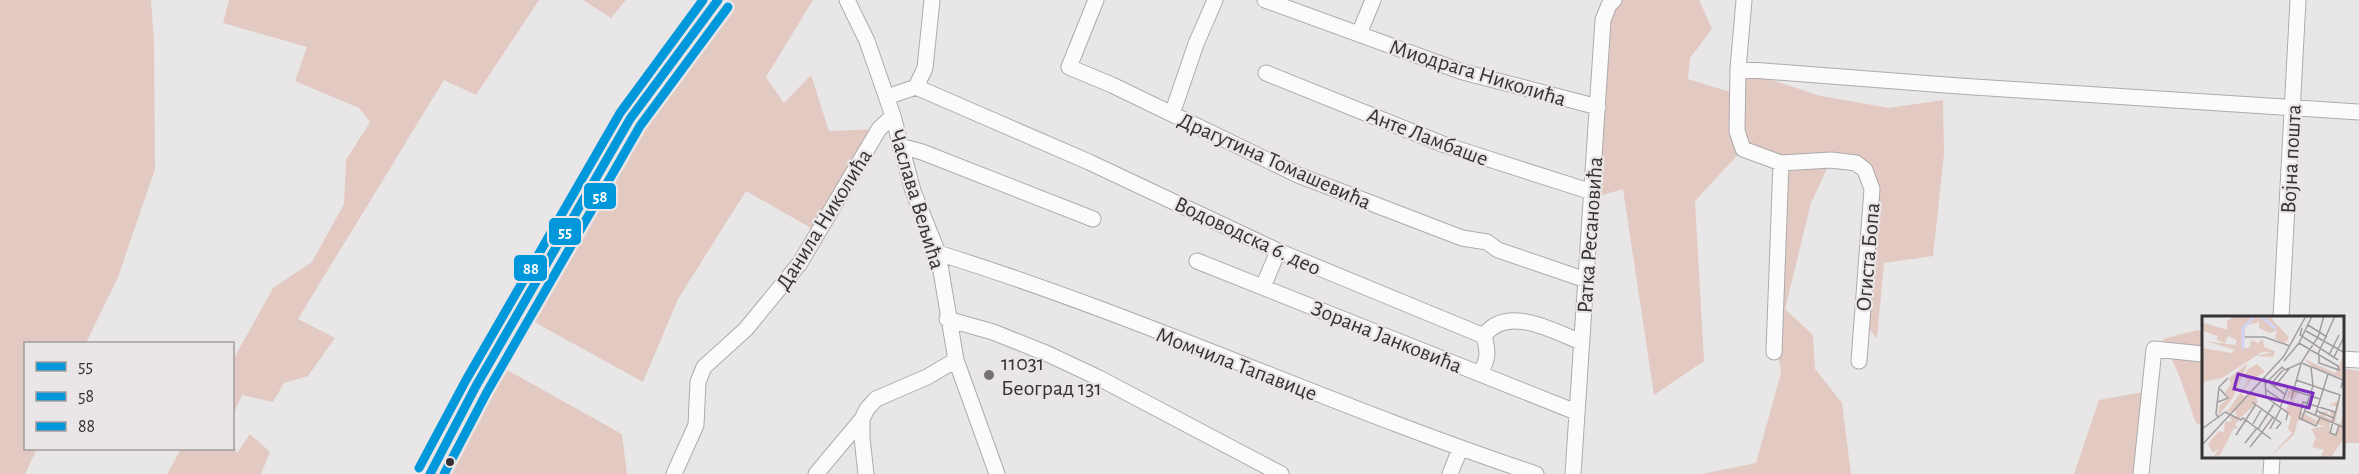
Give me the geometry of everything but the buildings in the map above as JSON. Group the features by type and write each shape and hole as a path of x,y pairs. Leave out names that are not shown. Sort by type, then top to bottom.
{"main road":[{"path":"430,474 476,386 621,134 718,0"}],"street":[{"name":"Часлава Вељића","path":"847,0 867,41 887,97 913,191 938,253 956,360 995,473"},
{"path":"887,97 916,87 925,68 932,0"},
{"name":"Драгутина Томашевића","path":"1096,0 1069,67 1298,175 1462,238 1487,243 1526,261 1586,280"},
{"path":"1172,114 1196,44 1215,0"},
{"name":"Миодрага Николића","path":"1265,0 1300,6 1359,34 1463,72 1598,107"},
{"name":"Миодрага Николића","path":"1359,34 1373,0"},
{"name":"Ратка Ресановића","path":"1573,474 1603,20 1609,5 1614,0"},
{"name":"Огиста Бопа","path":"1744,0 1738,69 1737,131 1743,149 1780,163 1831,160 1856,163 1865,170 1872,189 1859,361"},
{"name":"Војна пошта","path":"2281,316 2298,0"},
{"path":"1738,69 2359,112"},
{"name":"Анте Ламбаше","path":"1266,73 1445,145 1592,192"},
{"name":"Водоводска 6. део","path":"916,87 1089,162 1278,251 1484,336"},
{"name":"Данила Николића","path":"674,474 696,425 698,382 704,367 746,329 800,263 879,129 892,116"},
{"path":"900,146 922,152 1093,219"},
{"path":"1774,352 1780,163"},
{"path":"1263,287 1278,251"},
{"name":"Момчила Тапавице","path":"938,253 1063,294 1460,448 1536,474"},
{"name":"Зорана Јанковића","path":"1197,261 1576,412"},
{"path":"948,319 993,332 1068,363 1281,474"},
{"path":"1480,373 1487,363 1488,356 1484,336 1490,328 1497,324 1522,321 1581,342"},
{"path":"2141,474 2154,349 2202,354"},
{"path":"2344,359 2359,360"},
{"path":"816,474 876,399 927,377 956,360"},
{"path":"862,419 867,474"},
{"path":"1450,474 1460,448"},
{"path":"2271,474 2272,459"}],"shaded area":[{"path":"0,0 151,0 154,42 155,169 118,277 86,342 24,342 24,450 37,450 25,474 0,474"},
{"path":"229,0 539,0 476,95 444,80 298,319 335,338 308,376 284,383 273,402 242,395 234,413 234,358 273,288 312,262 344,204 346,160 370,122 359,108 295,81 307,47 223,23"},
{"path":"583,0 626,0 611,18"},
{"path":"718,0 813,0 766,77 784,103 811,75 829,131 879,129 818,232 746,191 678,299 643,382 518,313"},
{"path":"1614,0 1699,0 1712,29 1690,58 1688,79 1737,94 1738,69 1821,96 1889,108 1943,100 1944,154 1933,256 1884,263 1877,339 1862,319 1865,170 1831,160 1811,203 1785,309 1813,335 1815,369 1842,403 1851,474 1702,474 1756,463 1781,373 1773,319 1780,163 1743,149 1695,201 1704,361 1654,395 1623,189 1596,197 1595,276 1587,266 1603,20"},
{"path":"2197,330 2202,331 2202,425 2196,423 2163,339"},
{"path":"491,361 622,434 627,474 430,474"},
{"path":"2344,368 2359,371 2359,443 2344,443"},
{"path":"2149,391 2141,474 2074,474 2099,400"},
{"path":"250,434 270,452 261,474 167,474 180,450 234,450 234,443 237,453"}],"transit line":[{"name":"88","path":"419,468 466,380 620,113 703,0"},
{"name":"55","path":"430,474 476,386 630,119 718,0"},
{"name":"58","path":"444,474 487,392 640,126 728,7"}],"place":[{"name":"11031 Београд 131","path":"989,375"}]}
